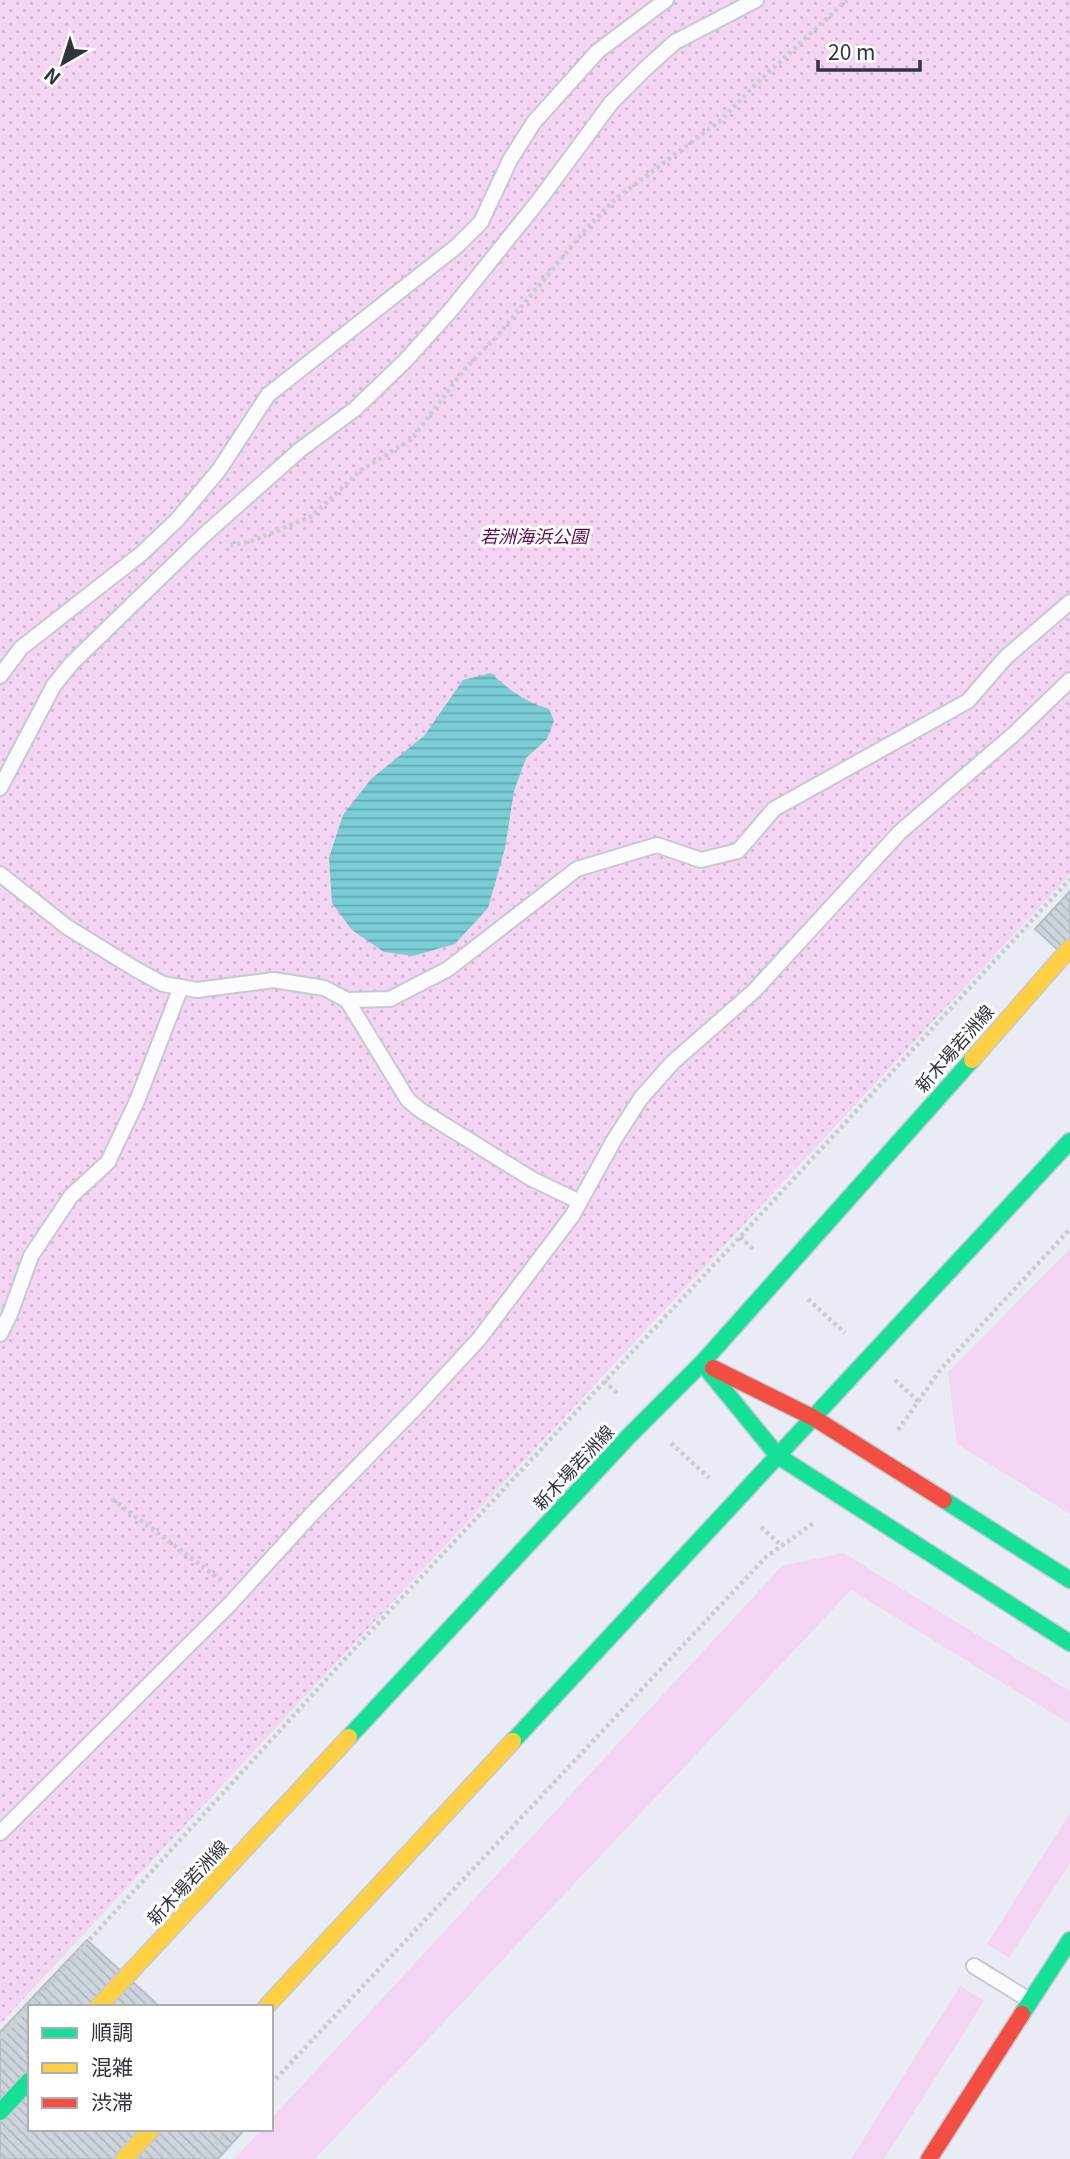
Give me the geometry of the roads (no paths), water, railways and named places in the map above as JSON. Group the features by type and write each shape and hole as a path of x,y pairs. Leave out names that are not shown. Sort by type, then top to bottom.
{"street":[{"name":"新木場若洲線","path":"100,2005 645,1419 702,1363 1070,948"},
{"path":"268,2005 1070,1141"},
{"path":"702,1363 814,1418 1070,1580"},
{"path":"702,1363 778,1455 839,1497 1070,1643"},
{"path":"929,2159 1070,1940"},
{"path":"0,2112 28,2082"},
{"path":"124,2159 150,2131"}],"lane":[{"path":"0,676 21,648 141,554 177,520 219,470 268,395 457,246 481,222 510,160 534,122 598,51 666,0"},
{"path":"0,788 54,685 72,663 203,536 302,449 355,409 406,360 452,310 540,199 611,103 645,69 676,42 756,0"},
{"path":"0,874 67,928 163,984 197,989 274,980 324,988 347,1000 390,999 448,970 577,869 657,845 701,860 738,851 774,810 968,701 1006,657 1070,602"},
{"path":"0,1833 239,1594 479,1339 572,1216 614,1140 641,1098 672,1063 754,990 900,832 1014,734 1070,680"},
{"path":"0,1334 31,1256 71,1196 108,1162 137,1101 181,987"},
{"path":"347,1000 408,1100 532,1179 580,1202"},
{"path":"974,1966 1031,2001"}],"water":[{"path":"491,673 518,695 549,709 554,721 547,739 526,758 514,791 505,848 488,908 455,944 413,956 384,952 352,930 332,903 329,858 343,815 371,779 424,736 463,680"}],"park label":[{"name":"若洲海浜公園","path":"534,537"}]}
